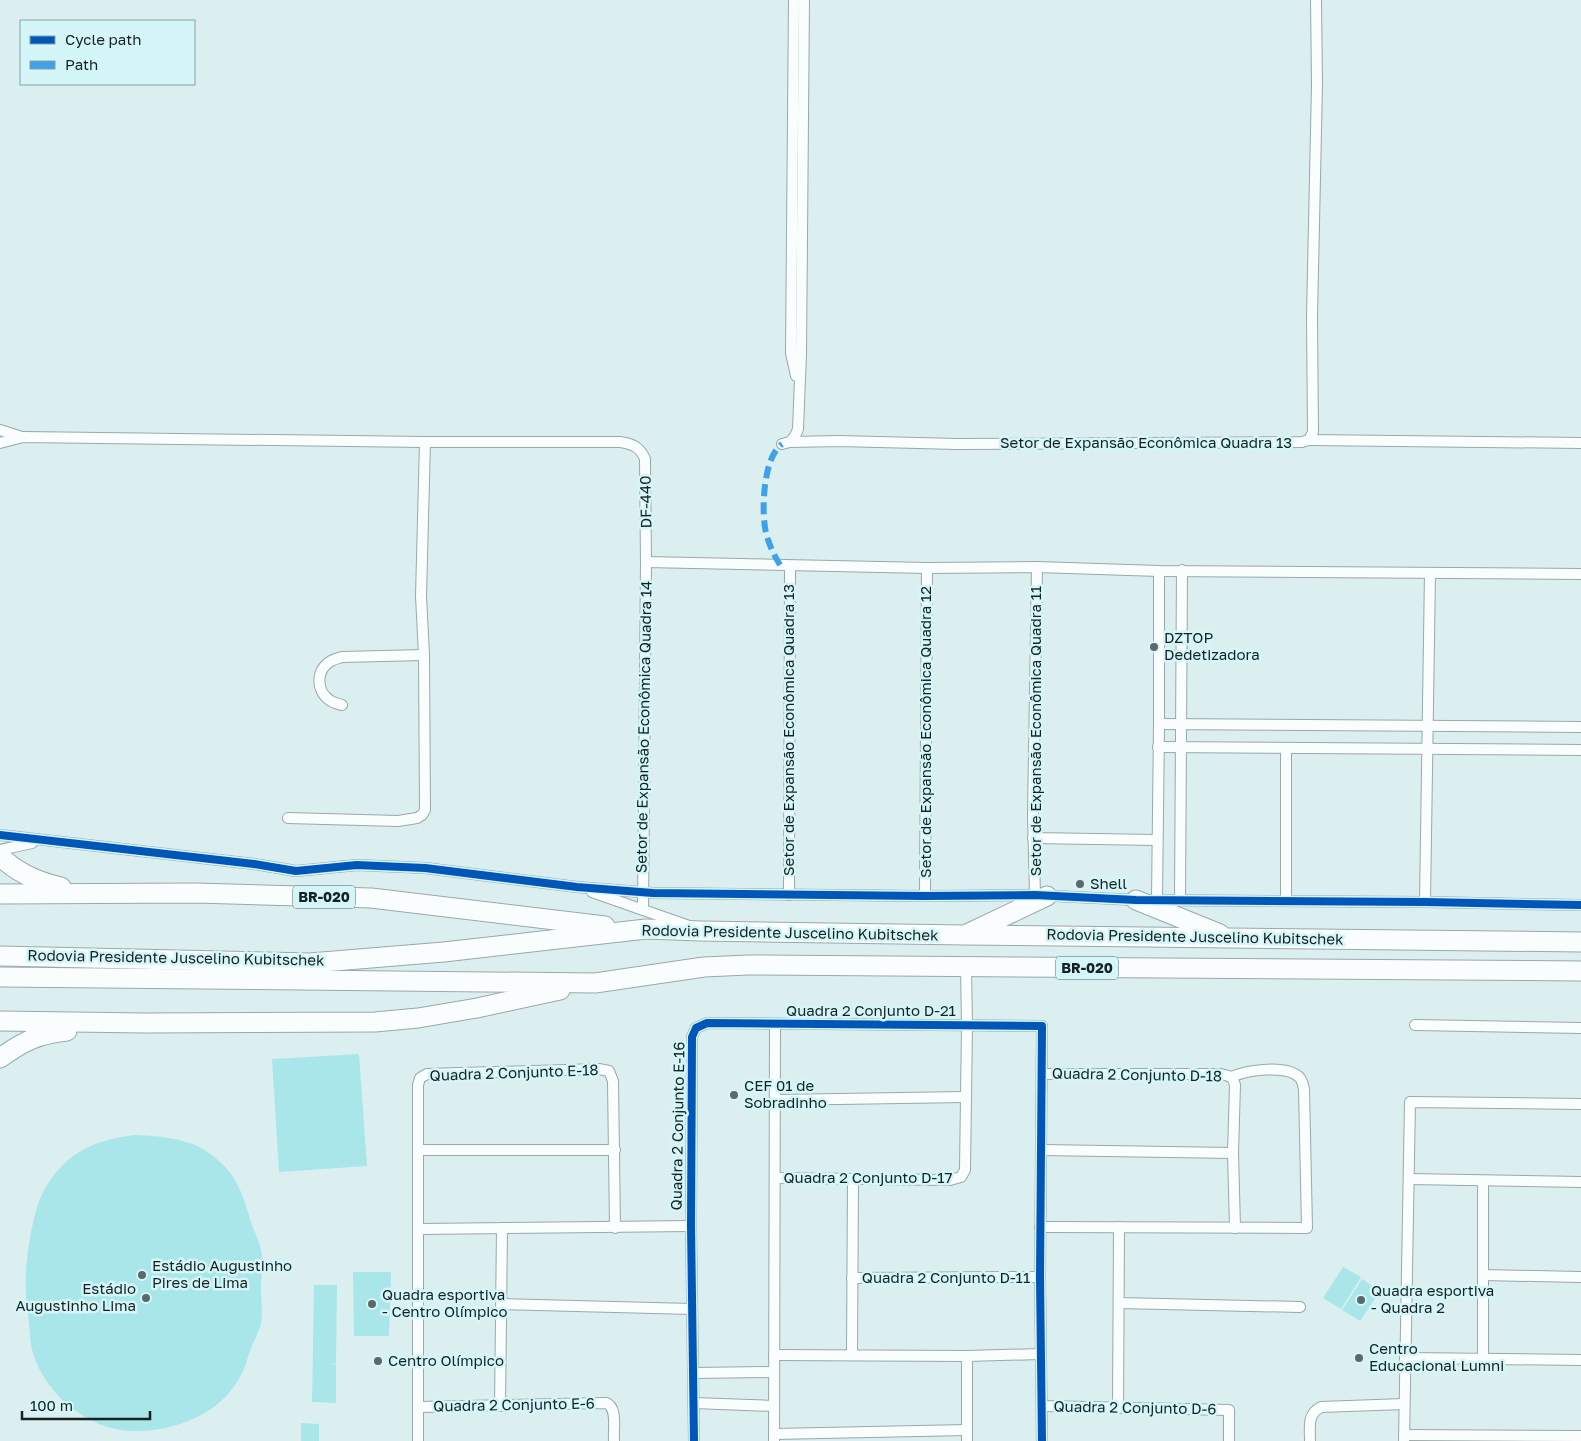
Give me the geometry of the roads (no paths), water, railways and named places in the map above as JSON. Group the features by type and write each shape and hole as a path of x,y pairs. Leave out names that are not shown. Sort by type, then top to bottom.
{"highway":[{"path":"0,856 18,871 32,878 58,887 94,894"},
{"name":"BR-020","path":"4,898 94,894 196,893 371,898 646,929"},
{"path":"965,935 1041,896"},
{"path":"1136,900 1230,938"},
{"name":"Rodovia Presidente Juscelino Kubitschek","path":"8,956 310,963 444,952 646,929 701,932 1581,942"},
{"name":"Rodovia Presidente Juscelino Kubitschek","path":"8,977 595,983 704,967 748,965 1581,971"},
{"name":"BR-020","path":"2,1019 144,1023 375,1022 418,1018 477,1008 595,983"},
{"path":"0,1058 19,1044 45,1033 144,1023"}],"street":[{"path":"794,0 791,353 799,389"},
{"path":"799,389 801,354 804,0"},
{"name":"Setor de Expansão Econômica Quadra 13","path":"799,389 798,429 795,436 786,443 1302,442 1309,440 1313,432 1312,317 1317,84 1316,0"},
{"path":"0,430 22,437"},
{"path":"0,443 22,437 425,442 421,596 424,654 426,804 422,816 411,820 398,821 288,818"},
{"path":"1309,440 1581,443"},
{"name":"DF-440","path":"425,442 620,442 634,445 640,449 645,459 646,562"},
{"path":"646,562 927,568 1037,567 1159,571 1581,574"},
{"name":"Setor de Expansão Econômica Quadra 14","path":"642,910 646,562"},
{"name":"Setor de Expansão Econômica Quadra 13","path":"789,895 790,566"},
{"name":"Setor de Expansão Econômica Quadra 11","path":"1037,567 1034,838 1041,896"},
{"name":"Setor de Expansão Econômica Quadra 12","path":"925,896 927,568"},
{"path":"1180,900 1182,570"},
{"path":"1157,900 1158,747 1160,724 1159,571"},
{"path":"1425,902 1430,573"},
{"path":"342,705 330,701 323,693 319,684 319,675 323,668 331,661 342,657 424,654"},
{"path":"1160,724 1581,727"},
{"path":"1158,747 1581,750"},
{"path":"1286,748 1286,900"},
{"path":"0,835 296,870 357,865 386,865 434,869 577,887 642,892 789,895 1041,896 1136,900 1286,900 1581,905"},
{"path":"1034,838 1157,840"},
{"path":"0,850 45,841"},
{"path":"577,887 677,921 701,932"},
{"path":"775,1100 966,1097 966,967"},
{"name":"Quadra 2 Conjunto D-21","path":"696,1028 707,1023 1042,1026 1042,1074"},
{"path":"775,1024 774,1437 967,1436 967,1356"},
{"path":"1415,1025 1581,1028"},
{"name":"Quadra 2 Conjunto E-16","path":"694,1441 691,1226 692,1037 696,1028"},
{"name":"Quadra 2 Conjunto E-18","path":"418,1150 418,1085 420,1078 427,1074 599,1069 609,1071 613,1081 615,1150"},
{"path":"1040,1227 1119,1228 1235,1228 1307,1228 1304,1089 1300,1078 1292,1072 1259,1070 1242,1072 1232,1077 1235,1085 1235,1228"},
{"path":"1042,1074 1040,1227 1042,1441"},
{"name":"Quadra 2 Conjunto D-18","path":"1042,1074 1221,1074 1232,1077"},
{"name":"Quadra 2 Conjunto D-17","path":"775,1178 950,1180 961,1178 965,1170 966,1097"},
{"path":"1581,1104 1410,1102 1404,1438 1581,1436"},
{"path":"418,1441 418,1150 615,1150 615,1228"},
{"path":"1041,1150 1234,1153"},
{"path":"852,1354 853,1179"},
{"path":"1409,1179 1581,1182"},
{"path":"1483,1180 1483,1359"},
{"path":"419,1229 691,1226"},
{"path":"500,1406 502,1228"},
{"path":"1118,1408 1119,1228"},
{"path":"1483,1275 1581,1277"},
{"name":"Quadra 2 Conjunto D-11","path":"852,1278 1040,1277"},
{"path":"1119,1303 1300,1306"},
{"path":"502,1304 692,1309"},
{"path":"774,1355 967,1356 1041,1354"},
{"path":"1405,1358 1581,1360"},
{"path":"692,1373 774,1372"},
{"name":"Quadra 2 Conjunto E-6","path":"419,1407 606,1403 610,1404 613,1409 614,1441"},
{"path":"694,1404 774,1406"},
{"path":"1310,1441 1312,1414 1321,1407 1404,1404"},
{"name":"Quadra 2 Conjunto D-6","path":"1042,1406 1229,1410 1229,1441"}],"place":[{"name":"DZTOP Dedetizadora","path":"1154,647"},
{"name":"Shell","path":"1080,884"},
{"name":"CEF 01 de Sobradinho","path":"734,1095"},
{"name":"Estádio Augustinho Pires de Lima","path":"142,1275"},
{"name":"Estádio Augustinho Lima","path":"146,1298"},
{"name":"Quadra esportiva - Quadra 2","path":"1361,1300"},
{"name":"Quadra esportiva - Centro Olímpico","path":"372,1304"},
{"name":"Centro Educacional Lumni","path":"1359,1358"},
{"name":"Centro Olímpico","path":"378,1361"}]}
